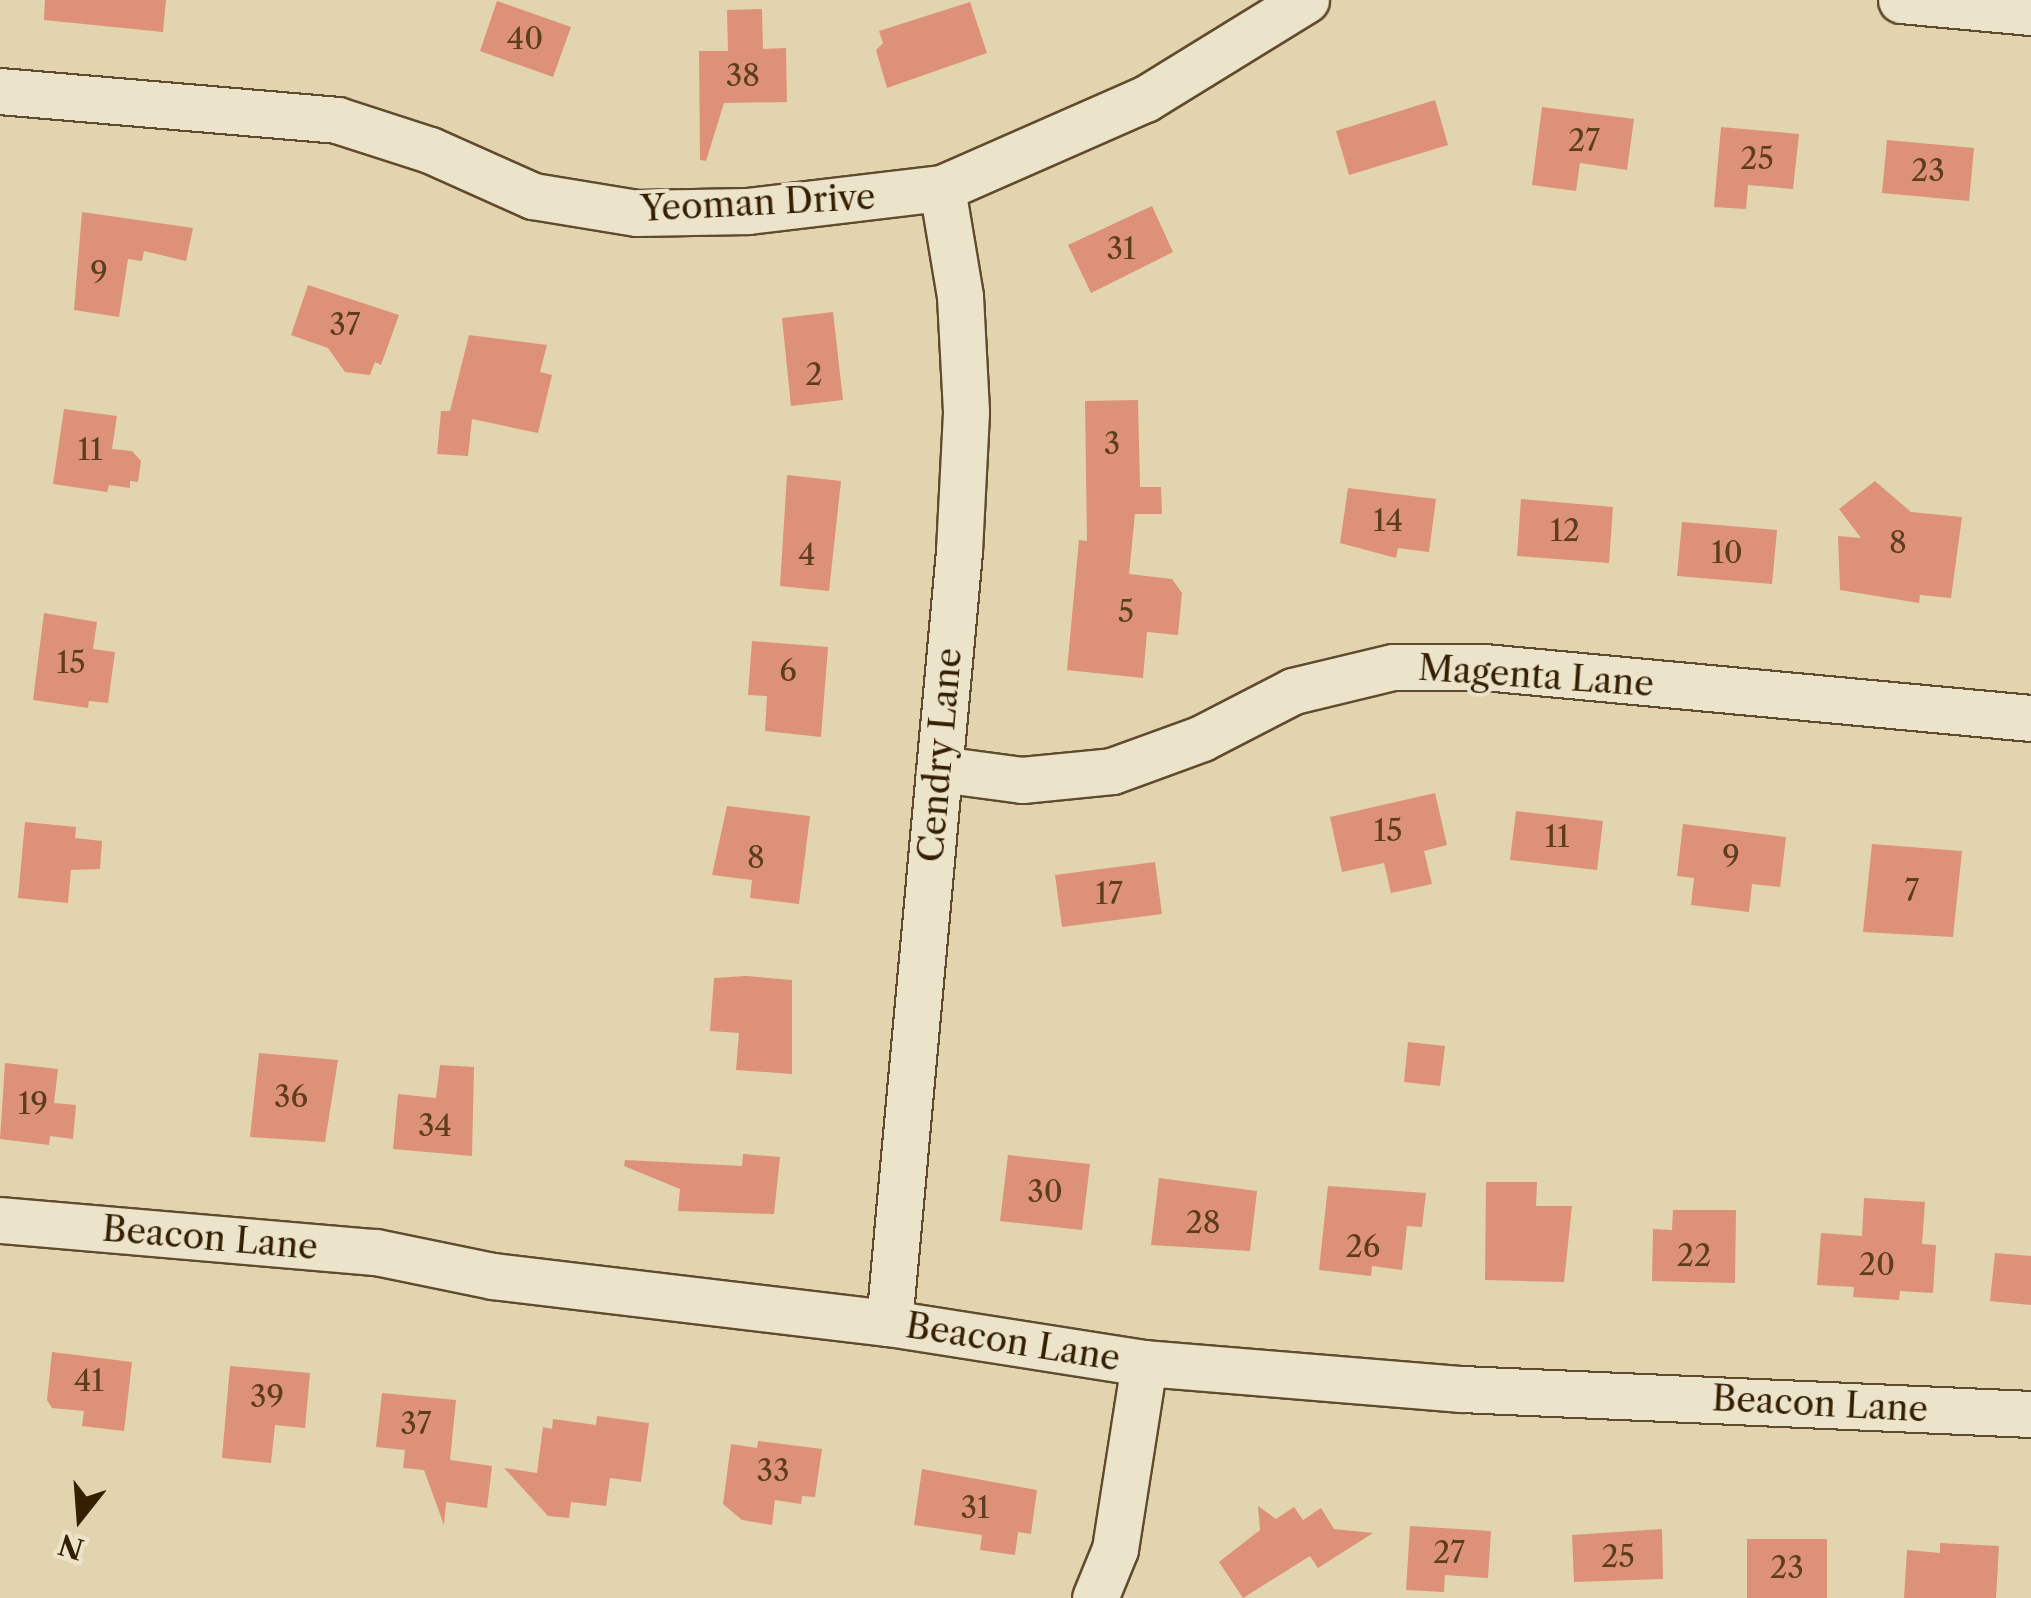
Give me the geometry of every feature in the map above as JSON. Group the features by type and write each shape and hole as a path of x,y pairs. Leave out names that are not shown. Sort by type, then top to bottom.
{"street":[{"name":"Yeoman Drive","path":"0,91 337,120 430,150 533,196 638,213 748,211 942,188 1146,99 1306,0"},
{"path":"1900,0 2031,12"},
{"name":"Cendry Lane","path":"889,1322 940,769 966,410 960,296 942,188"},
{"name":"Magenta Lane","path":"940,769 1022,780 1112,771 1202,738 1294,692 1393,667 1484,668 2031,718"},
{"name":"Beacon Lane","path":"0,1220 376,1252 492,1276 889,1322 1144,1362 1461,1389 2031,1414"},
{"path":"1095,1598 1116,1549 1144,1362"}],"building":[{"path":"45,0 166,0 163,32 44,20"},
{"path":"497,1 571,27 553,77 480,51"},
{"path":"970,2 987,53 887,88 876,50 883,43 879,31"},
{"path":"762,9 763,49 786,48 787,102 724,103 706,161 700,160 699,51 728,51 727,10"},
{"path":"1435,100 1448,145 1349,175 1336,131"},
{"path":"1542,107 1634,119 1627,170 1580,163 1576,191 1532,185"},
{"path":"1721,127 1799,134 1793,189 1748,185 1746,209 1714,207"},
{"path":"1887,140 1974,148 1969,201 1882,193"},
{"path":"1152,206 1173,252 1091,293 1068,245"},
{"path":"82,212 193,228 186,261 144,251 142,261 128,259 119,317 74,310"},
{"path":"308,285 399,315 381,365 375,362 370,375 345,372 328,348 291,335"},
{"path":"833,312 843,400 791,406 782,318"},
{"path":"469,335 547,345 540,372 552,375 538,433 472,419 468,456 437,454 441,411 450,411"},
{"path":"1138,400 1140,487 1161,487 1162,514 1135,514 1129,574 1172,579 1182,593 1178,635 1147,632 1143,678 1067,670 1079,540 1087,541 1085,401"},
{"path":"64,409 117,416 112,449 132,451 141,461 138,482 130,481 130,488 109,485 107,492 53,484"},
{"path":"787,475 841,481 829,591 780,586"},
{"path":"1875,481 1911,512 1962,517 1951,598 1920,595 1919,603 1840,590 1838,536 1861,538 1839,509"},
{"path":"1348,488 1436,499 1429,552 1398,548 1396,558 1340,543"},
{"path":"1521,499 1613,507 1609,563 1517,556"},
{"path":"1682,522 1777,530 1772,584 1677,576"},
{"path":"44,613 97,622 93,649 115,652 108,703 89,701 88,708 33,700"},
{"path":"752,641 828,647 821,737 765,731 767,696 748,695"},
{"path":"1435,793 1447,845 1424,851 1432,884 1391,893 1384,863 1342,872 1330,817"},
{"path":"727,806 810,816 799,904 750,898 752,880 712,875"},
{"path":"1516,811 1603,821 1597,870 1510,860"},
{"path":"25,822 76,827 75,838 102,841 100,869 71,870 68,903 18,898"},
{"path":"1683,824 1786,837 1780,887 1752,884 1749,912 1691,905 1694,878 1677,876"},
{"path":"1872,844 1962,851 1953,937 1863,932"},
{"path":"1155,862 1162,914 1062,927 1055,875"},
{"path":"714,978 792,980 792,1074 736,1070 739,1033 710,1031"},
{"path":"1408,1042 1445,1046 1440,1086 1404,1082"},
{"path":"259,1053 338,1060 325,1142 250,1137"},
{"path":"5,1063 58,1069 54,1103 76,1105 73,1139 50,1136 49,1145 0,1139"},
{"path":"440,1065 474,1067 472,1156 393,1149 398,1094 436,1098"},
{"path":"743,1154 780,1157 774,1214 678,1211 680,1189 624,1166 625,1160 742,1166"},
{"path":"1008,1155 1090,1164 1082,1230 1000,1221"},
{"path":"1159,1178 1257,1191 1250,1251 1151,1245"},
{"path":"1486,1182 1537,1182 1536,1206 1572,1206 1564,1282 1485,1280"},
{"path":"1328,1186 1426,1193 1422,1227 1407,1226 1402,1270 1372,1266 1371,1276 1319,1270"},
{"path":"1864,1198 1925,1202 1922,1244 1936,1245 1933,1293 1900,1291 1899,1300 1853,1297 1854,1287 1817,1285 1821,1233 1862,1236"},
{"path":"1673,1210 1736,1210 1735,1283 1652,1281 1653,1229 1672,1230"},
{"path":"1995,1253 2031,1256 2031,1305 1990,1301"},
{"path":"52,1352 132,1362 124,1431 82,1426 84,1411 52,1408 47,1400"},
{"path":"230,1366 310,1373 305,1428 275,1425 271,1463 222,1458"},
{"path":"382,1393 456,1400 450,1460 492,1466 487,1508 446,1502 444,1525 424,1470 403,1468 405,1450 376,1447"},
{"path":"597,1416 649,1423 641,1482 610,1478 606,1506 571,1502 569,1518 548,1516 504,1468 537,1473 543,1427 552,1429 553,1419 596,1425"},
{"path":"758,1441 822,1449 815,1497 802,1496 801,1504 775,1500 772,1525 742,1520 723,1504 731,1444 757,1448"},
{"path":"922,1469 1037,1490 1031,1534 1018,1532 1015,1555 980,1550 982,1535 914,1525"},
{"path":"1258,1506 1276,1519 1294,1507 1303,1520 1321,1508 1334,1529 1373,1533 1318,1568 1310,1556 1243,1598 1219,1562 1260,1530"},
{"path":"1410,1526 1491,1531 1488,1578 1445,1575 1444,1592 1406,1590"},
{"path":"1662,1529 1663,1579 1574,1582 1572,1535"},
{"path":"1747,1539 1827,1539 1827,1598 1747,1598"},
{"path":"1940,1543 1999,1546 1996,1598 1904,1598 1907,1550 1940,1553"}]}
